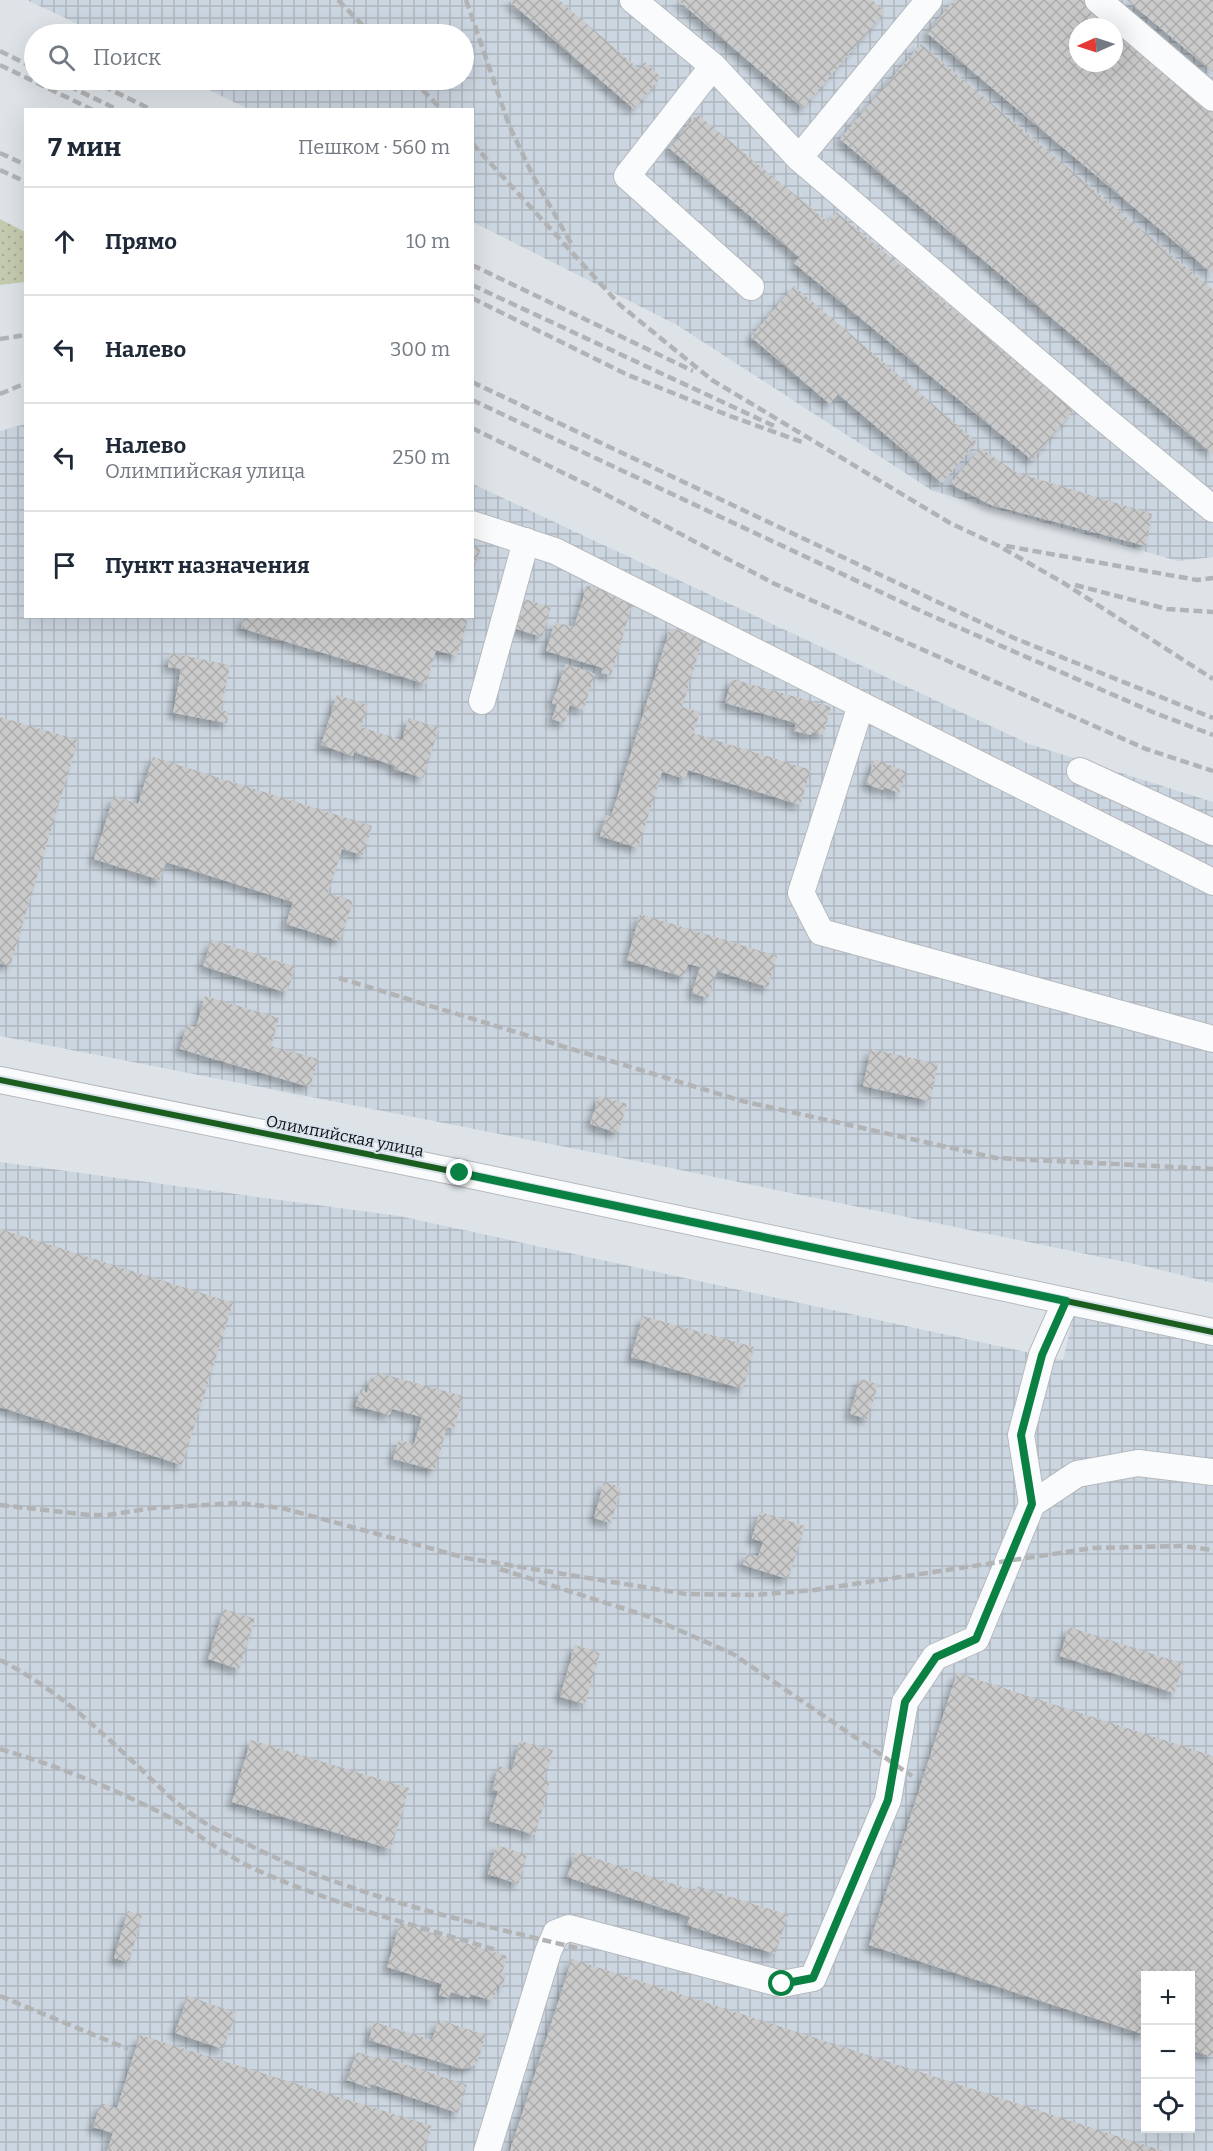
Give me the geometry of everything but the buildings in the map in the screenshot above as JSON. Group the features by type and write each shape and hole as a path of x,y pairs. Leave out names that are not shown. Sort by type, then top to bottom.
{"street":[{"path":"633,0 713,66 799,158 1093,410 1213,509"},
{"path":"799,158 929,0"},
{"path":"1098,0 1213,98"},
{"path":"713,66 627,176 751,287"},
{"path":"474,525 555,551 1213,882"},
{"path":"482,700 526,541"},
{"path":"861,705 801,893 821,932 1213,1040"},
{"path":"1080,771 1213,832"},
{"name":"Олимпийская улица","path":"0,1080 472,1176 1213,1332"},
{"path":"487,2151 556,1933 569,1928 782,1984 813,1978 888,1800 905,1702 936,1657 976,1639 1032,1504 1021,1435 1042,1355 1066,1301"},
{"path":"1032,1504 1077,1474 1138,1463 1213,1472"}],"shaded area":[{"path":"27,0 1213,0 1213,557 1178,561 933,491 677,325 474,223 474,108 246,108 209,90 474,90 474,24 78,24"},
{"path":"24,424 24,618 474,618 474,484 1029,744 1213,802 1213,1283 1149,1267 627,1159 0,1036 0,431"},
{"path":"0,1162 399,1216 1063,1360 1074,1313 1213,1342 1213,2151 0,2151"}],"green space":[{"path":"0,219 24,231 24,282 0,285"}],"railway":[{"path":"338,0 361,24"},
{"path":"466,0 509,125 533,176 572,245"},
{"path":"0,51 24,63"},
{"path":"0,65 24,77"},
{"path":"52,90 89,108"},
{"path":"77,90 114,108"},
{"path":"111,90 148,108"},
{"path":"423,90 440,108"},
{"path":"474,145 620,305 712,380 950,523 997,545 1062,582 1213,679"},
{"path":"0,153 24,164"},
{"path":"0,170 24,181"},
{"path":"474,266 693,371"},
{"path":"474,286 774,426"},
{"path":"474,299 628,375 802,442"},
{"path":"0,339 24,335"},
{"path":"474,383 1014,638 1213,718"},
{"path":"0,394 24,384"},
{"path":"474,401 923,612 1155,713 1213,735"},
{"path":"474,429 590,486 775,584 1146,749 1213,771"},
{"path":"1006,546 1197,580 1213,578"},
{"path":"1075,585 1167,609 1213,612"},
{"path":"339,978 742,1101 996,1158 1213,1169"},
{"path":"0,1505 89,1515 108,1515 153,1508 238,1503 282,1508 466,1558 686,1594 754,1595 814,1590 1093,1548 1182,1546 1213,1550"},
{"path":"500,1569 647,1616 733,1654 912,1776"},
{"path":"0,1660 68,1704 174,1801 220,1831 285,1862 366,1892 450,1917 577,1948"},
{"path":"0,1749 65,1771 128,1797 169,1817 247,1865 288,1883 376,1914 496,1950"},
{"path":"0,1996 128,2049"}],"cycle path":[{"path":"0,1080 461,1173 1213,1332"}],"route":[{"path":"460,1173 1066,1301 1042,1355 1021,1435 1032,1504 976,1639 936,1657 905,1702 888,1800 813,1978 782,1984"}]}
